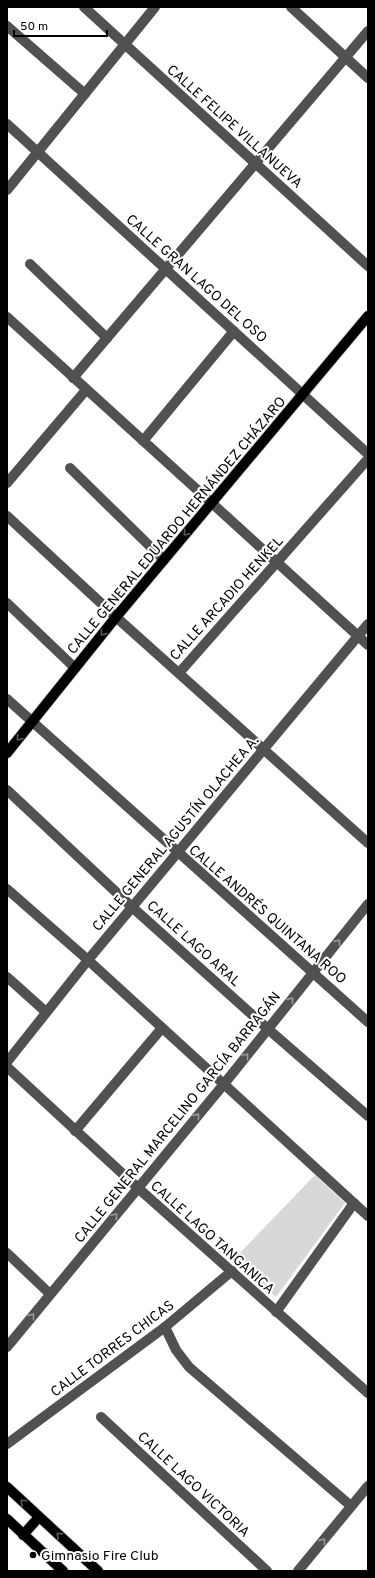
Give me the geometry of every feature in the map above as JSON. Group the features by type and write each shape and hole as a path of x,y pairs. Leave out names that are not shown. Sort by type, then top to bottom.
{"main road":[{"name":"CALLE GENERAL EDUARDO HERNÁNDEZ CHÁZARO","path":"7,753 116,616 368,316"},
{"path":"7,1487 98,1571"},
{"path":"23,1535 39,1517"},
{"path":"7,1520 63,1571"}],"street":[{"name":"CALLE FELIPE VILLANUEVA","path":"84,7 368,266"},
{"path":"7,190 155,7"},
{"path":"291,7 368,78"},
{"path":"7,26 85,94"},
{"path":"73,378 368,31"},
{"name":"CALLE GRAN LAGO DEL OSO","path":"7,124 368,454"},
{"path":"30,264 106,338"},
{"path":"7,317 368,645"},
{"path":"142,441 234,331"},
{"path":"7,483 86,390"},
{"name":"CALLE ARCADIO HENKEL","path":"7,516 179,673 368,459"},
{"path":"70,468 164,560"},
{"path":"7,603 76,668"},
{"name":"CALLE GENERAL AGUSTÍN OLACHEA A.","path":"7,1062 88,960 177,852 368,624"},
{"path":"179,673 368,843"},
{"name":"CALLE ANDRÉS QUINTANA ROO","path":"7,699 368,1022"},
{"name":"CALLE LAGO ARAL","path":"7,790 132,907 366,1115"},
{"path":"7,889 88,960 368,1216"},
{"name":"CALLE GENERAL MARCELINO GARCÍA BARRAGÁN","path":"7,1346 224,1084 368,904"},
{"path":"7,977 46,1012"},
{"path":"75,1131 162,1028"},
{"name":"CALLE LAGO TANGANICA","path":"7,1067 138,1188 368,1393"},
{"path":"276,1312 354,1203"},
{"path":"7,1253 50,1294"},
{"name":"CALLE TORRES CHICAS","path":"7,1444 165,1327 232,1271"},
{"path":"165,1327 176,1350 189,1367 351,1506"},
{"name":"CALLE LAGO VICTORIA","path":"102,1417 267,1571"},
{"path":"298,1571 368,1486"}],"shaded area":[{"path":"315,1175 345,1203 276,1297 232,1261"}],"place":[{"name":"Gimnasio Fire Club","path":"33,1555"}]}
